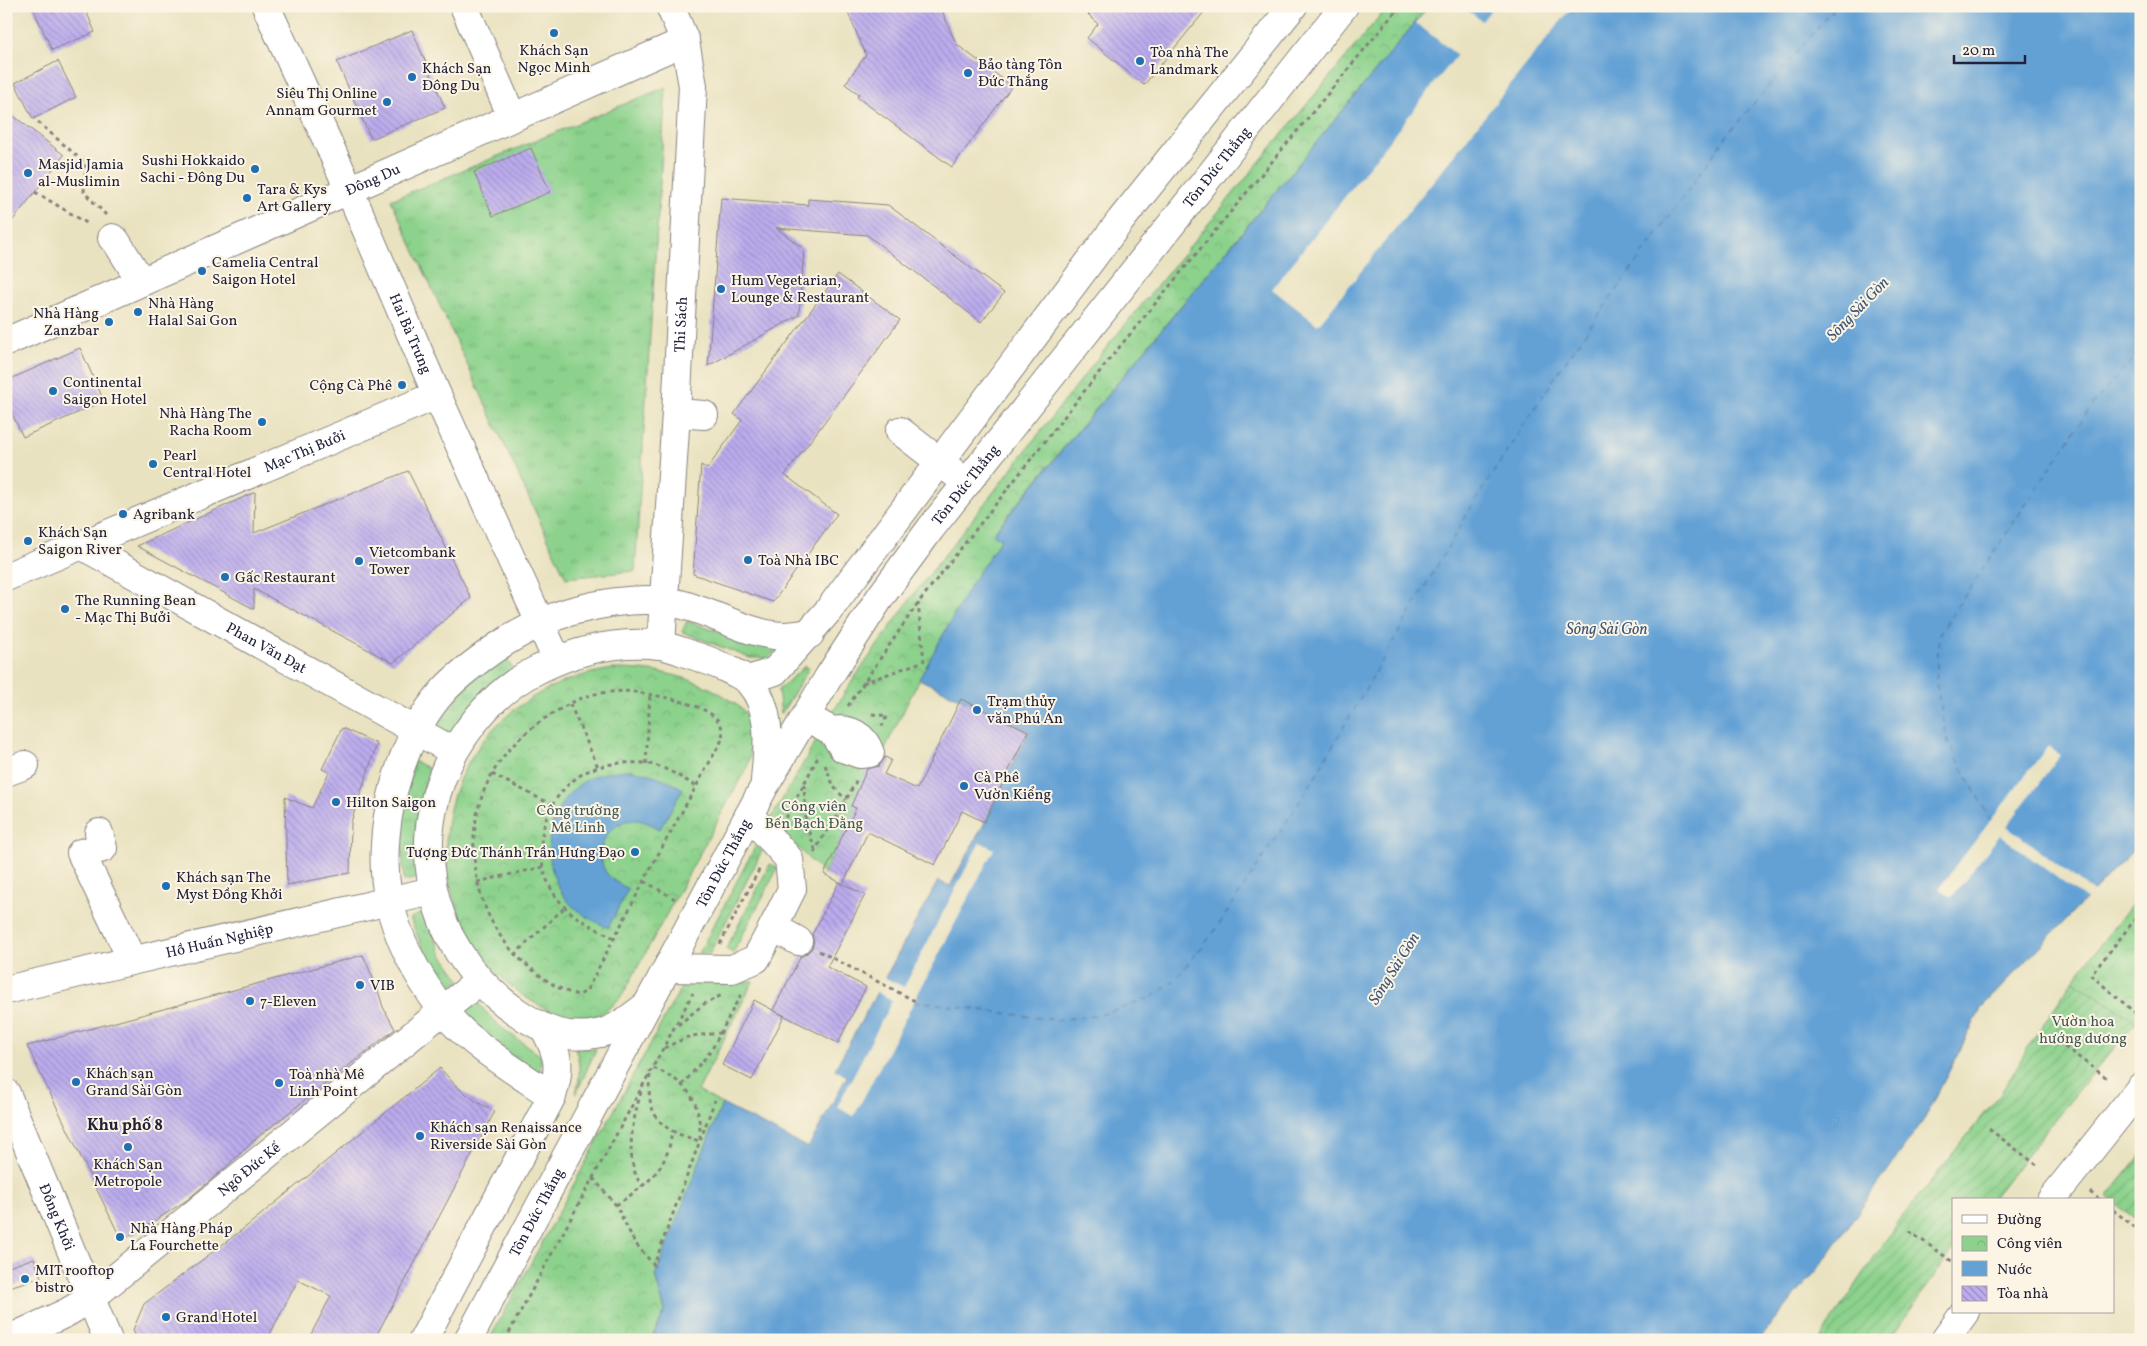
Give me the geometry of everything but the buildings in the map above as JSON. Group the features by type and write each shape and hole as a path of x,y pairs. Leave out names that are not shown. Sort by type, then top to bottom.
{"street":[{"name":"Hai Bà Trưng","path":"266,6 349,189 437,395 557,660"},
{"path":"464,6 512,117"},
{"name":"Thi Sách","path":"661,645 676,413 693,86 685,42 670,6"},
{"path":"749,680 775,671 810,634 1121,220 1293,6"},
{"name":"Tôn Đức Thắng","path":"648,1005 764,786 881,596 967,483 1344,6"},
{"name":"Đông Du","path":"6,342 685,42"},
{"path":"114,239 140,282"},
{"name":"Mạc Thị Bưởi","path":"6,576 437,395"},
{"path":"676,413 704,415"},
{"path":"900,431 967,483"},
{"name":"Phan Văn Ðạt","path":"81,545 453,752"},
{"path":"552,1096 480,1045 443,1011 423,982 404,946 389,901 384,867 390,802 399,769 416,731 445,689 480,658 540,622 574,610 636,601 665,602 685,606 768,634 785,636 810,634"},
{"path":"648,1005 628,1020 602,1033 570,1036 546,1030 500,1001 479,981 443,922 432,891 428,863 428,838 432,811 440,779 453,752 472,723 497,697 526,675 557,660 588,649 623,643 661,645 706,660 749,680 760,699 768,727 768,753 764,786"},
{"path":"806,717 832,731 843,748 860,754 870,753"},
{"path":"668,968 732,969 756,959 774,927 792,889 789,858 749,816"},
{"path":"99,833 103,848 81,853 132,960"},
{"name":"Hồ Huấn Nghiệp","path":"6,990 432,891"},
{"path":"774,927 798,941"},
{"name":"Ngô Ðức Kế","path":"7,1340 66,1313 90,1299 479,981"},
{"name":"Tôn Ðức Thắng","path":"468,1340 648,1005"},
{"path":"423,1340 552,1096 558,1076 556,1052 546,1030"},
{"path":"2053,1198 2141,1087"},
{"name":"Ðồng Khởi","path":"7,1098 108,1340"},
{"path":"1945,1340 1964,1314"}],"path":[{"path":"832,731 862,683 918,604 1108,361 1400,6"},
{"path":"38,122 86,164 84,192 108,217 114,239"},
{"path":"35,192 114,239"},
{"path":"862,683 924,661 918,604"},
{"path":"625,691 650,693 688,704 715,717 721,725 723,738 644,881 587,990 580,995 570,993 540,976 514,955 498,934 487,913 477,882 472,836 483,792 502,758 516,741 534,726 570,704 591,695 625,691"},
{"path":"646,764 650,693"},
{"path":"570,704 598,767"},
{"path":"812,858 835,821 887,716"},
{"path":"504,1340 707,968 821,752 826,770 834,787 846,800"},
{"path":"614,938 579,919 565,907 548,882 540,850 545,819 552,805 561,792 575,778 598,767 621,763 646,764 664,768 696,786"},
{"path":"492,774 552,805"},
{"path":"804,784 806,824 816,849"},
{"path":"477,882 544,867"},
{"path":"644,881 675,899"},
{"path":"514,955 565,907"},
{"path":"2141,912 2091,975 2141,1018"},
{"path":"798,941 914,1001"},
{"path":"682,1085 711,1051 722,1033 744,987"},
{"path":"675,1027 704,1004 728,993"},
{"path":"663,1048 690,1036 722,1033"},
{"path":"2058,1042 2107,1078"},
{"path":"652,1070 672,1077 692,1097 699,1110 700,1141"},
{"path":"652,1070 648,1087 654,1112 661,1124 672,1131 700,1141"},
{"path":"642,1186 633,1167 632,1139 637,1107 644,1084"},
{"path":"593,1178 616,1205 635,1243 654,1265 715,1100"},
{"path":"1989,1129 2038,1165"},
{"path":"616,1205 653,1178 666,1158 672,1131"},
{"path":"2114,1211 2141,1232"},
{"path":"1909,1230 1952,1261"},
{"path":"1834,1336 1839,1340"}],"green space":[{"name":"Công viên Bến Bạch Đằng","path":"1388,6 1429,6 993,533 1001,539 929,661 824,874 770,820 848,687 911,598 1101,354"},
{"path":"666,87 635,571 566,578 391,200"},
{"path":"687,621 760,646 783,644 768,658 750,658 682,632"},
{"path":"505,657 514,670 448,736 435,727 470,681"},
{"path":"805,666 809,668 781,714 778,690"},
{"name":"Công trường Mê Linh","path":"613,669 658,672 686,679 714,690 741,708 745,713 751,727 751,746 748,765 622,996 602,1013 584,1020 554,1013 529,1000 495,971 477,948 463,923 449,879 446,835 454,795 471,758 497,725 530,699 569,680"},
{"path":"414,761 429,769 415,827 419,878 404,881 400,824"},
{"path":"756,845 762,851 710,953 699,953"},
{"path":"770,864 778,868 733,953 726,949"},
{"path":"2141,892 2141,1017 2136,1022 2073,980"},
{"path":"425,912 441,953 461,981 448,989 426,956 410,918"},
{"name":"Vườn hoa hướng dương","path":"2073,980 2136,1022 1993,1198 1952,1198 1952,1250 1889,1340 1819,1340 1899,1221 2001,1093 2032,1041"},
{"path":"753,981 698,1091 722,1104 655,1276 665,1311 651,1340 489,1340 684,982"},
{"path":"475,1000 498,1025 541,1056 540,1077 492,1041 463,1010"},
{"path":"575,1048 596,1049 576,1094 579,1071"},
{"path":"2141,1155 2141,1223 2114,1203 2114,1198 2107,1197"}],"water":[{"name":"Sông Sài Gòn","path":"1429,6 2141,6 2141,842 1982,1007 1925,1118 1818,1269 1758,1340 651,1340 665,1311 655,1276 722,1104 808,1148 847,1076 835,1069 938,881 950,886 985,822 1029,731 919,679 971,584 1001,539 993,534"},
{"path":"628,770 656,776 683,789 660,829 648,823 634,820 624,822 609,832 602,848 601,858 603,867 610,877 628,889 608,928 576,909 567,900 557,884 551,866 549,848 551,830 557,812 567,797 580,784 597,775"}],"pier":[{"path":"1429,6 1462,6 1482,21 1494,6 1573,6 1318,325 1272,289 1457,55 1416,23"},
{"path":"2048,746 2060,755 2007,826 2095,893 2088,901 2000,835 1951,898 1939,888"},
{"path":"980,842 994,849 854,1116 837,1107 892,1001 875,991 883,977 904,987"}],"ferry route":[{"path":"915,1001 1055,1020 1094,1016 1122,1008 1152,997 1175,980 1214,932 1306,792 1473,504 1561,368 1726,137 1836,6"},
{"path":"1991,821 1948,742 1936,683 1939,634 2093,404 2141,350"}],"place":[{"name":"Khách Sạn Ngọc Minh","path":"554,33"},
{"name":"Tòa nhà The Landmark","path":"1140,61"},
{"name":"Bảo tàng Tôn Đức Thắng","path":"968,73"},
{"name":"Khách Sạn Đông Du","path":"412,77"},
{"name":"Siêu Thị Online Annam Gourmet","path":"387,102"},
{"name":"Sushi Hokkaido Sachi - Đông Du","path":"255,169"},
{"name":"Masjid Jamia al-Muslimin","path":"28,173"},
{"name":"Tara & Kys Art Gallery","path":"247,198"},
{"name":"Camelia Central Saigon Hotel","path":"202,271"},
{"name":"Hum Vegetarian, Lounge & Restaurant","path":"721,289"},
{"name":"Nhà Hàng Halal Sai Gon","path":"138,312"},
{"name":"Nhà Hàng Zanzbar","path":"109,322"},
{"name":"Cộng Cà Phê","path":"402,385"},
{"name":"Continental Saigon Hotel","path":"53,391"},
{"name":"Nhà Hàng The Racha Room","path":"262,422"},
{"name":"Pearl Central Hotel","path":"153,464"},
{"name":"Agribank","path":"123,514"},
{"name":"Khách Sạn Saigon River","path":"28,541"},
{"name":"Toà Nhà IBC","path":"748,560"},
{"name":"Vietcombank Tower","path":"359,561"},
{"name":"Gấc Restaurant","path":"225,577"},
{"name":"The Running Bean - Mạc Thị Bưởi","path":"65,609"},
{"name":"Trạm thủy văn Phú An","path":"977,710"},
{"name":"Cà Phê Vườn Kiểng","path":"964,786"},
{"name":"Hilton Saigon","path":"336,802"},
{"name":"Tượng Đức Thánh Trần Hưng Đạo","path":"635,852"},
{"name":"Khách sạn The Myst Đồng Khởi","path":"166,886"},
{"name":"VIB","path":"360,985"},
{"name":"7-Eleven","path":"250,1001"},
{"name":"Khách sạn Grand Sài Gòn","path":"76,1082"},
{"name":"Toà nhà Mê Linh Point","path":"279,1083"},
{"name":"Khách sạn Renaissance Riverside Sài Gòn","path":"420,1136"},
{"name":"Khách Sạn Metropole","path":"128,1147"},
{"name":"Nhà Hàng Pháp La Fourchette","path":"120,1237"},
{"name":"MIT rooftop bistro","path":"25,1279"},
{"name":"Grand Hotel","path":"166,1317"}],"district":[{"name":"Khu phố 8","path":"125,1124"}]}
